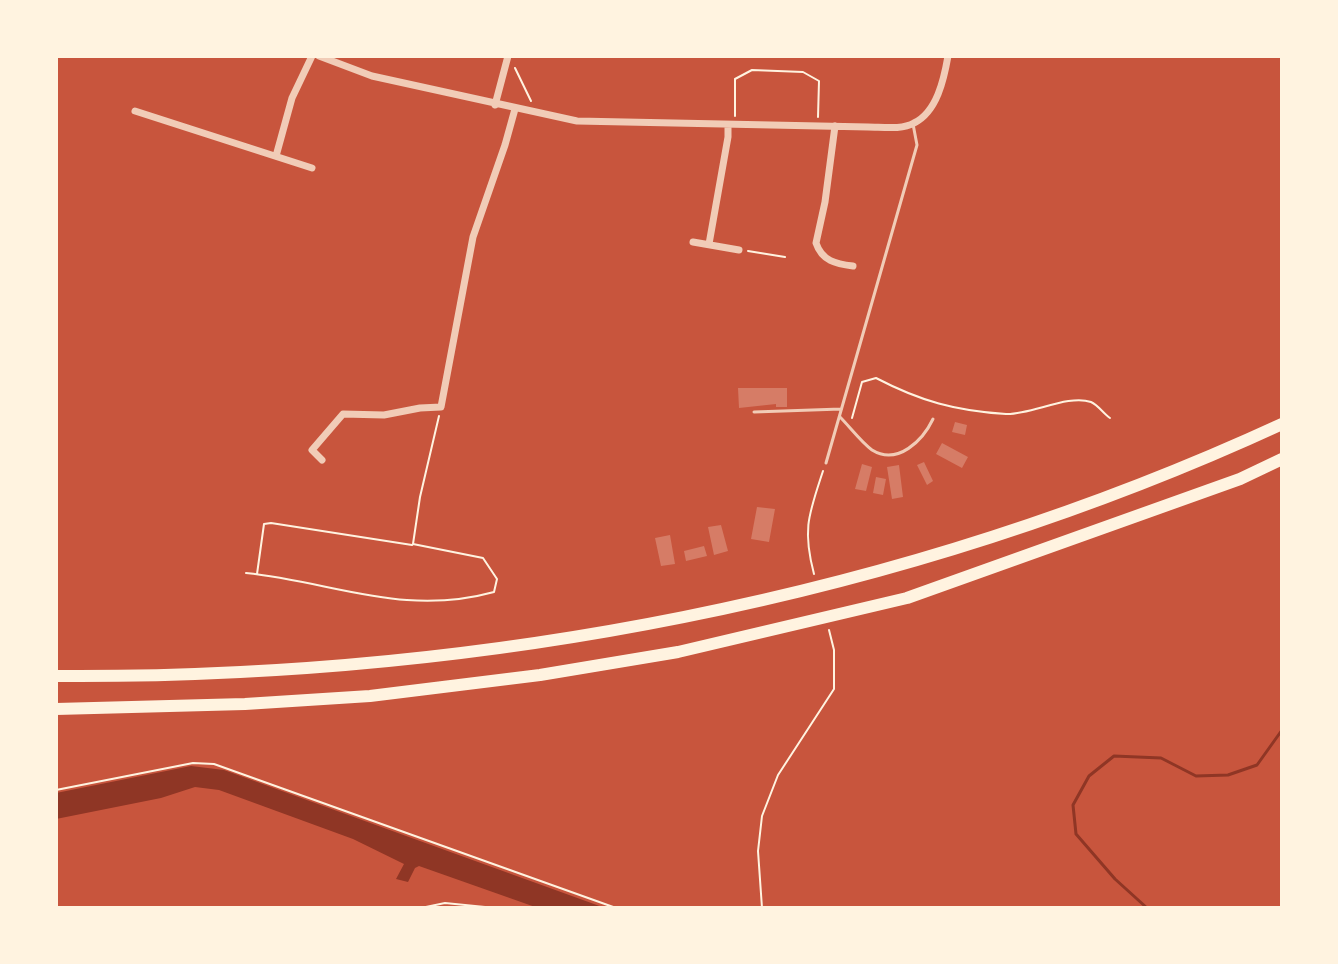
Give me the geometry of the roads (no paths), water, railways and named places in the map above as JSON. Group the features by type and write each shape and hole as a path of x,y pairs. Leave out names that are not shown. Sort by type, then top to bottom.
{"highway":[{"path":"56,676 216,674 374,662 535,644 675,619 820,587 928,557 1080,507 1282,424"},
{"path":"56,709 245,704 370,696 540,675 678,652 907,598 1240,479 1282,459"}],"street":[{"path":"276,156 292,98 312,56"},
{"path":"319,56 372,76 577,121 818,126 913,124 933,105 945,74 948,56"},
{"path":"495,105 508,56"},
{"path":"322,460 308,447 343,414 384,415 441,407 473,237 515,109"},
{"path":"135,111 312,168"},
{"path":"709,244 732,125"},
{"path":"835,126 816,243 823,256 834,263 853,266"},
{"path":"693,242 739,250"}],"lane":[{"path":"826,463 917,145 913,124"},
{"path":"754,412 841,409"},
{"path":"840,417 872,450 888,455 915,445 933,419"}],"waterway":[{"path":"1147,908 1115,879 1076,834 1073,805 1089,776 1114,756 1161,758 1196,776 1228,775 1257,765 1282,730"}]}
